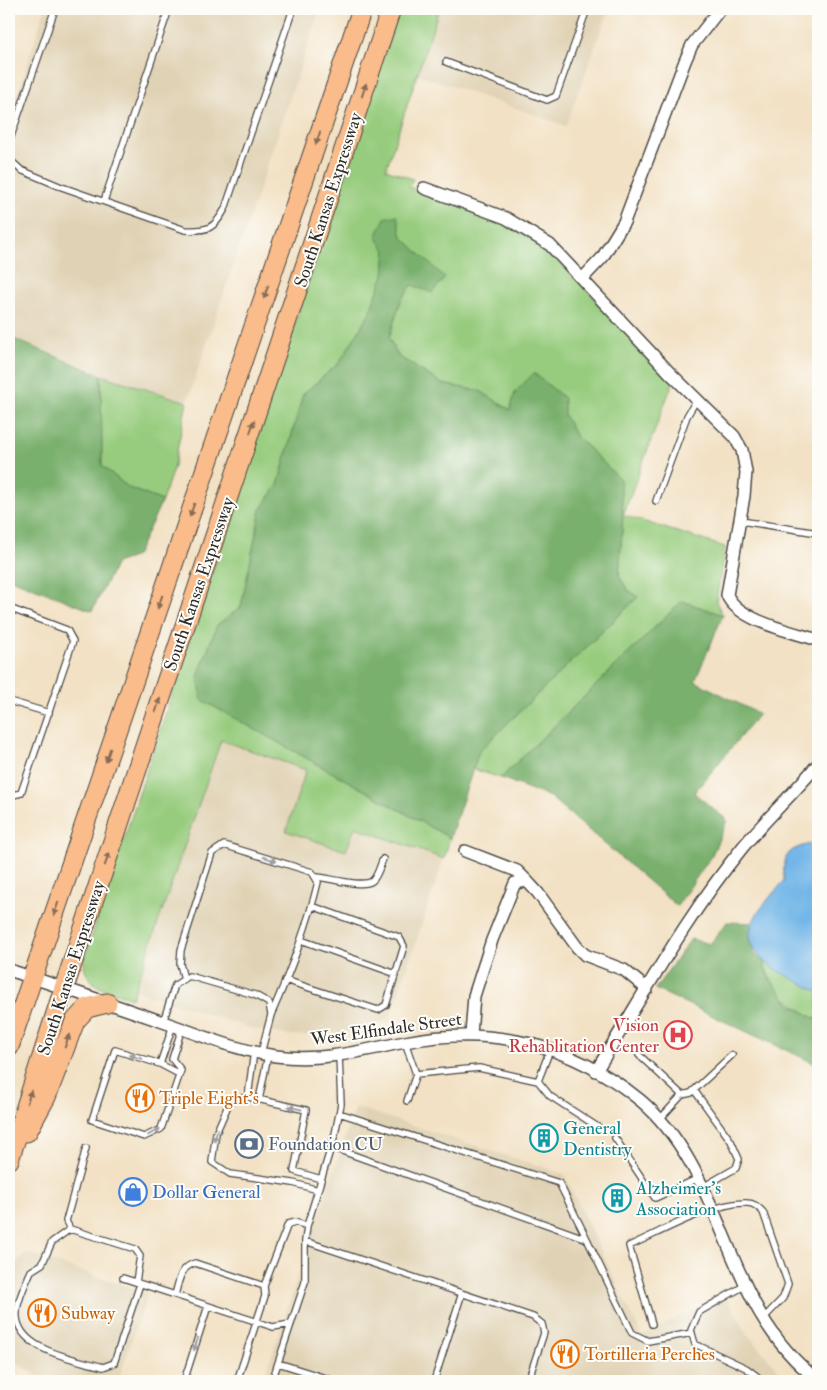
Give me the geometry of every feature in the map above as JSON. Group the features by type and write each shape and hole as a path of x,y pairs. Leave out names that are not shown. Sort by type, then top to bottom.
{"main road":[{"name":"South Kansas Expressway","path":"10,1043 362,9"},
{"name":"South Kansas Expressway","path":"9,1162 64,988 206,559 237,473 391,9"},
{"path":"9,1162 46,1096 75,1021 86,1008 107,1003"}],"street":[{"path":"582,278 602,258 624,222 692,45 720,9"},
{"path":"424,188 506,218 550,245 734,436 742,450 746,472 727,596 731,605 752,617 818,640"},
{"path":"596,1071 696,911 742,848 818,764"},
{"path":"465,851 517,870 584,955 624,970 647,989"},
{"path":"471,1035 474,996 492,940 515,884 527,881"},
{"name":"West Elfindale Street","path":"9,970 261,1053 311,1059 339,1056 405,1042 471,1035 516,1039 550,1049 596,1071 638,1099 660,1119 684,1151 701,1183 744,1286 763,1319 784,1347 818,1380"}],"lane":[{"path":"9,142 54,9"},
{"path":"104,201 169,9"},
{"path":"9,156 21,170 185,230 203,231 216,224 225,209 293,9"},
{"path":"446,62 547,100 552,99 556,96 587,9"},
{"path":"656,501 687,416 697,399"},
{"path":"740,521 818,534"},
{"path":"9,608 67,630 73,641 21,793 9,796"},
{"path":"9,701 49,713"},
{"path":"184,979 180,964 186,930 212,853 224,845 312,872 317,877 357,884 367,883 375,877 383,859"},
{"path":"259,1100 261,1053 271,1015 301,940 315,897 317,877"},
{"path":"285,980 378,1010 386,1005 404,946 399,937 312,906"},
{"path":"301,940 396,974"},
{"path":"180,1074 160,1064 115,1050 92,1120 144,1137 161,1129 180,1074 181,1070 172,1059 175,985 189,976 254,995 269,1003 271,1015"},
{"path":"160,1064 173,1025"},
{"path":"405,1042 416,1074 407,1101"},
{"path":"538,1081 550,1049"},
{"path":"248,1097 252,1069 261,1053"},
{"path":"660,1119 682,1095 694,1090 732,1054"},
{"path":"639,1055 682,1095"},
{"path":"272,1381 304,1282 307,1226 331,1147 339,1113 339,1056"},
{"path":"416,1074 479,1068 538,1081 550,1096 601,1129"},
{"path":"615,1138 655,1198 701,1183 736,1168 739,1159 731,1141 694,1090"},
{"path":"293,1183 306,1110 248,1097 230,1101 216,1133 212,1162 230,1174 293,1183 318,1190"},
{"path":"339,1113 559,1183 632,1333 648,1341 692,1334"},
{"path":"331,1147 587,1239"},
{"path":"70,1229 52,1242 42,1264 30,1270 17,1309 17,1317 23,1335 35,1346 103,1368 109,1367 114,1364 138,1283 140,1256 135,1249 70,1229 66,1221 86,1148"},
{"path":"294,1171 321,1179"},
{"path":"652,1324 629,1246 712,1210 745,1202 758,1206 763,1212 788,1284 783,1298 763,1319"},
{"path":"238,1381 265,1296 264,1286 288,1224 295,1222 307,1226"},
{"path":"305,1241 533,1316 542,1324 544,1333 528,1381"},
{"path":"175,1294 183,1270 187,1265 195,1263 264,1286"},
{"path":"123,1278 273,1327 291,1324"},
{"path":"744,1286 699,1312 691,1330 695,1344 746,1368 758,1378 758,1381"},
{"path":"434,1381 462,1293"},
{"path":"184,1381 208,1306"},
{"path":"278,1362 335,1381"},
{"path":"306,1381 309,1373"}],"shaded area":[{"path":"45,9 320,9 187,402 101,375 9,337 9,120"},
{"path":"439,9 609,9 566,126 417,74"},
{"path":"221,740 306,770 286,831 355,827 444,859 389,1021 315,1036 286,1035 253,1029 135,990"},
{"path":"355,1107 564,1174 642,1336 724,1294 747,1333 787,1381 302,1381 287,1376 285,1381 263,1381"},
{"path":"26,1253 148,1293 118,1381 51,1381 42,1379 9,1358 9,1270"}],"green space":[{"path":"399,9 439,9 386,169 413,179 409,187 502,221 543,244 673,382 623,515 620,480 575,435 564,415 534,374 515,392 511,410 480,391 442,384 398,356 389,338 401,300 412,284 444,278 402,237 397,216 386,251 384,275 368,316 339,363 303,394 278,485 261,509 241,607 217,625 202,700 450,838 444,859 355,827 346,851 286,831 306,770 221,740 132,998 99,987 93,983 85,970 84,960"},
{"path":"397,215 402,237 445,278 432,293 412,285 401,300 389,338 398,356 442,384 480,391 510,410 515,392 534,373 564,398 564,415 575,435 620,479 623,515 619,576 627,589 638,597 479,751 450,838 202,700 198,676 217,625 241,607 261,509 278,485 303,394 339,363 368,316 384,275 386,251 376,237 385,218"},
{"path":"9,337 101,375 102,466 129,488 162,501 136,556 116,563 92,611 11,579"},
{"path":"101,375 187,402 174,466 162,501 129,488 102,466"},
{"path":"623,515 725,547 716,602 723,615 682,601 501,778 473,769 479,751 638,597 627,589 619,576"},
{"path":"682,601 723,615 695,681 759,714 694,793 727,820 712,855 677,906 550,797 501,778"},
{"path":"727,922 752,923 749,939 754,953 763,961 768,976 790,1004 818,1020 818,1065 655,989 691,939 710,944"},
{"path":"763,961 818,992 818,1020 791,1003 778,990 767,972"}],"water":[{"path":"818,842 818,992 783,974 761,958 753,948 750,937 752,924 757,913 784,881 786,857 794,849"}],"place":[{"name":"Vision Rehablitation Center","path":"678,1035"},
{"name":"Triple Eight's","path":"140,1098"},
{"name":"General Dentistry","path":"544,1138"},
{"name":"Foundation CU","path":"249,1144"},
{"name":"Dollar General","path":"133,1192"},
{"name":"Alzheimer's Association","path":"617,1198"},
{"name":"Subway","path":"42,1313"},
{"name":"Tortilleria Perches","path":"565,1354"}]}
